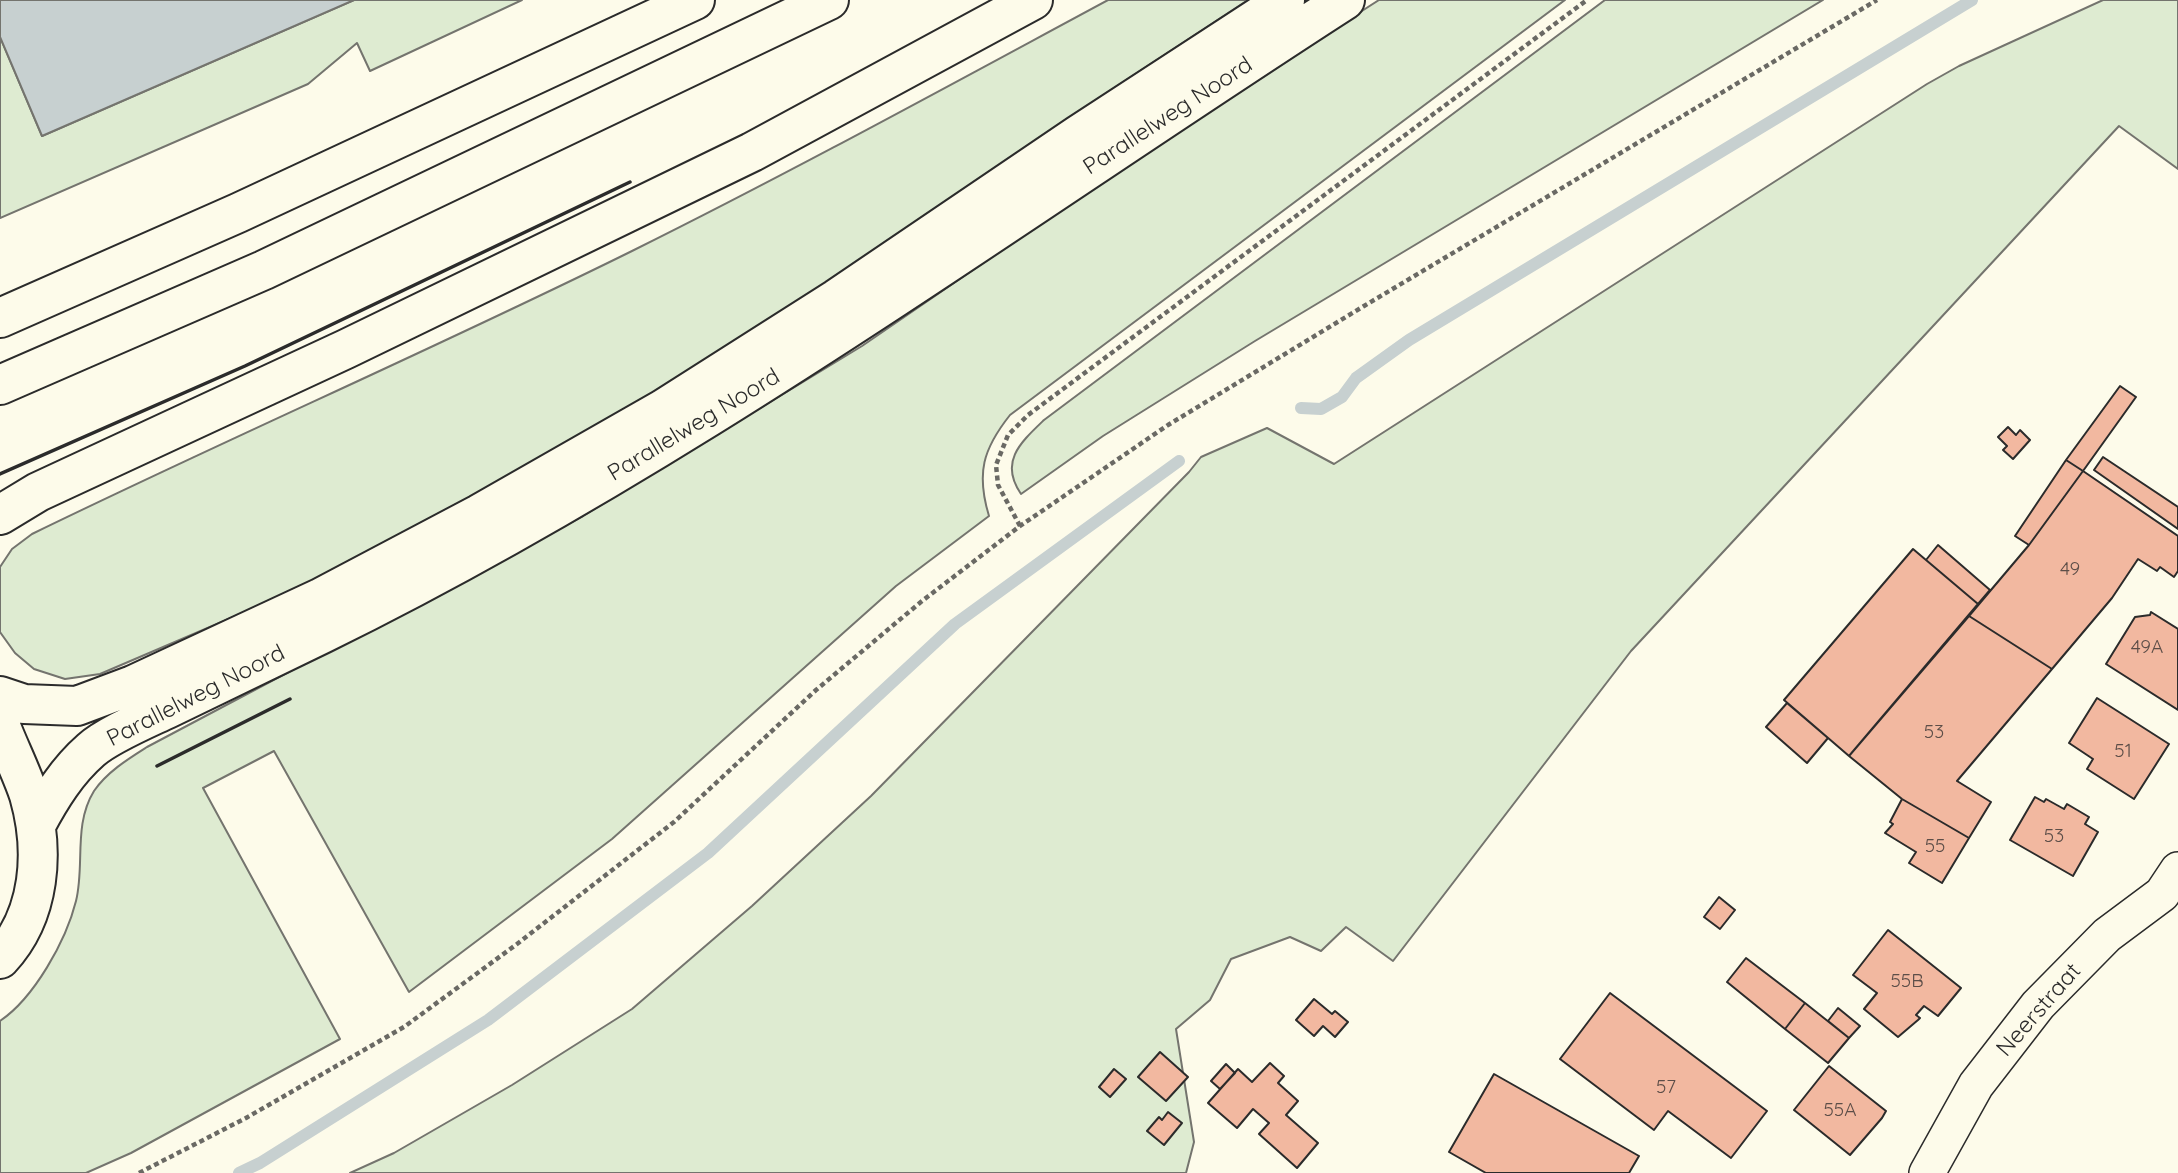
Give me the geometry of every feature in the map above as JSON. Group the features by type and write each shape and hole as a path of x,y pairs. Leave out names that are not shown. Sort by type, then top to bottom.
{"highway":[{"path":"0,318 238,213 695,0"},
{"path":"0,385 264,270 830,0"},
{"path":"0,514 38,492 346,349 752,152 1033,0"},
{"name":"Parallelweg Noord","path":"0,696 24,704 77,706 133,685 320,598 479,514 663,409 836,299 1077,135 1284,0"},
{"name":"Parallelweg Noord","path":"36,825 55,790 93,748 148,718 328,631 495,542 673,440 836,337 1168,114 1345,0"},
{"path":"0,724 28,793 39,849 33,905 8,950 0,959"}],"street":[{"name":"Neerstraat","path":"1927,1173 1976,1085 2038,1004 2107,935 2173,892"}],"path":[{"path":"1020,526 998,485 996,465 1008,435 1028,415 1587,0"},
{"path":"139,1173 246,1118 404,1027 674,822 816,690 922,601 1020,526 1168,425 1877,0"}],"green space":[{"path":"354,0 522,0 370,71 357,43 308,84 0,218 0,37 42,136"},
{"path":"1108,0 1248,0 794,305 663,388 531,465 287,594 100,674 65,679 34,669 15,653 0,632 0,567 12,549 32,534 632,251 812,159"},
{"path":"1379,0 1565,0 1010,415 993,439 984,462 983,487 989,516 896,586 612,839 409,992 274,751 203,788 340,1039 131,1153 86,1173 0,1173 0,1021 25,998 47,967 65,933 76,901 84,817 94,791 111,772 147,747 583,516 862,346 1177,130"},
{"path":"1605,0 1823,0 1255,341 1103,436 1021,494 1015,483 1012,463 1020,445 1044,420"},
{"path":"2103,0 2178,0 2178,169 2119,126 1631,651 1393,961 1346,927 1321,951 1290,937 1231,959 1210,1000 1176,1029 1194,1142 1186,1173 350,1173 394,1153 512,1085 632,1009 752,906 871,796 1201,457 1267,428 1334,464 1927,84 1959,66"}],"shaded area":[{"path":"0,0 354,0 42,136 0,37"}],"building":[{"path":"2120,386 2136,397 2083,471 2066,460"},
{"path":"2008,427 2016,435 2020,430 2030,440 2013,459 2003,450 2007,446 1998,437"},
{"path":"2103,457 2178,507 2178,529 2094,470"},
{"path":"2066,460 2083,471 2029,545 2015,536"},
{"path":"2083,471 2178,536 2178,571 2174,577 2160,567 2157,571 2138,559 2112,598 2052,669 1969,616 2029,545"},
{"path":"1938,545 1990,590 1978,604 1926,560"},
{"path":"1913,549 1978,604 1849,756 1784,700"},
{"path":"2151,612 2178,629 2178,710 2106,664 2135,617 2150,615"},
{"path":"1969,616 2052,669 1957,781 1991,802 1969,838 1902,799 1849,756"},
{"path":"2097,698 2169,744 2134,799 2087,769 2093,759 2069,743"},
{"path":"1787,703 1828,738 1807,763 1766,727"},
{"path":"2035,797 2044,802 2046,799 2064,809 2067,804 2089,817 2085,824 2098,832 2073,876 2010,840"},
{"path":"1902,799 1969,838 1942,883 1909,863 1916,852 1885,833 1893,824 1890,822"},
{"path":"1719,897 1735,910 1720,929 1704,917"},
{"path":"1888,930 1961,988 1938,1016 1924,1006 1916,1015 1920,1018 1898,1037 1864,1009 1877,993 1853,975"},
{"path":"1746,958 1805,1003 1785,1029 1727,982"},
{"path":"1610,993 1767,1111 1731,1158 1668,1111 1654,1130 1560,1059"},
{"path":"1314,999 1332,1014 1335,1011 1348,1022 1335,1037 1323,1026 1314,1036 1296,1020"},
{"path":"1805,1003 1849,1038 1828,1063 1785,1029"},
{"path":"1838,1008 1860,1026 1849,1038 1828,1021"},
{"path":"1160,1052 1188,1077 1166,1101 1138,1077"},
{"path":"1270,1063 1284,1076 1278,1083 1298,1101 1286,1115 1318,1143 1297,1168 1259,1134 1269,1123 1253,1109 1237,1128 1208,1103 1238,1069 1252,1082"},
{"path":"1226,1064 1235,1073 1220,1089 1211,1081"},
{"path":"1829,1066 1886,1111 1850,1155 1794,1110"},
{"path":"1114,1069 1126,1079 1110,1097 1099,1087"},
{"path":"1494,1074 1639,1156 1629,1173 1486,1173 1449,1152"},
{"path":"1168,1112 1182,1123 1164,1145 1147,1131 1159,1117 1162,1120"}],"waterway":[{"path":"1301,408 1321,409 1342,397 1356,378 1409,340 1972,0"},
{"path":"239,1173 260,1163 488,1020 708,853 955,624 1179,461"}],"wall":[{"path":"0,474 245,366 630,182"},
{"path":"157,766 290,699"}]}
